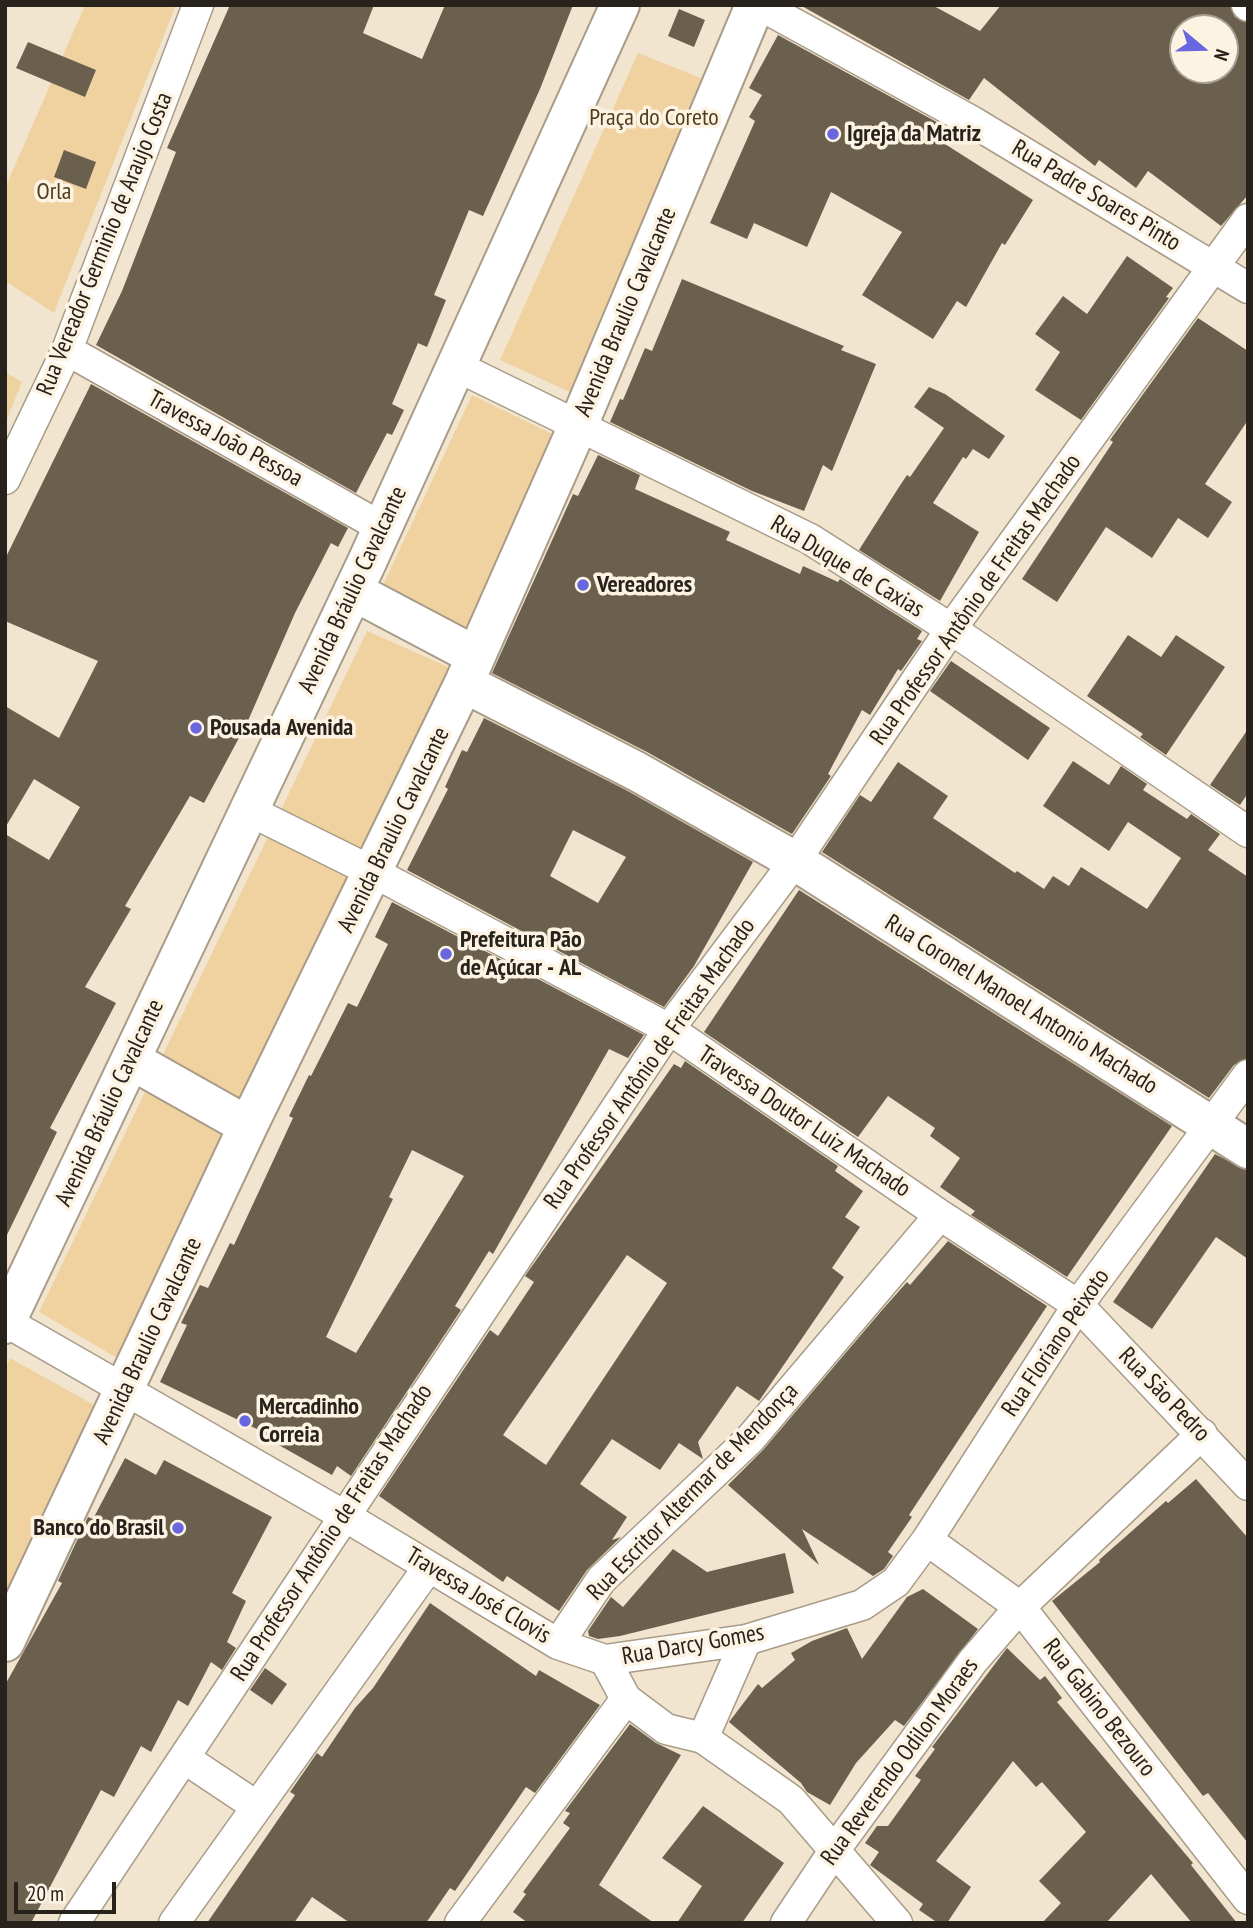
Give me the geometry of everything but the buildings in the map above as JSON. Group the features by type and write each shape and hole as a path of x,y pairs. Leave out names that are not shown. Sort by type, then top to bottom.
{"street":[{"name":"Rua Vereador Germinio de Araujo Costa","path":"5,479 67,350 198,5"},
{"name":"Avenida Bráulio Cavalcante","path":"6,1322 383,528 620,5"},
{"name":"Rua Padre Soares Pinto","path":"757,5 973,122 1248,288"},
{"name":"Avenida Braulio Cavalcante","path":"5,1642 248,1126 470,669 578,428 757,5"},
{"name":"Rua Professor Antônio de Freitas Machado","path":"74,1923 343,1515 669,1029 795,861 951,629 1248,219"},
{"name":"Travessa João Pessoa","path":"67,350 383,528"},
{"name":"Rua Duque de Caxias","path":"458,366 578,428 810,539 951,629 1248,832"},
{"name":"Rua Coronel Manoel Antonio Machado","path":"353,591 470,669 636,771 795,861 1248,1149"},
{"name":"Travessa Doutor Luiz Machado","path":"248,810 373,872 669,1029 1078,1306"},
{"path":"131,1060 248,1126"},
{"name":"Rua Floriano Peixoto","path":"862,1605 896,1583 927,1540 1078,1306 1248,1075"},
{"name":"Rua Escritor Altermar de Mendonça","path":"558,1644 601,1580 750,1439 940,1215"},
{"name":"Rua São Pedro","path":"1078,1306 1248,1485"},
{"name":"Travessa José Clovis","path":"6,1322 343,1515 558,1644 605,1660"},
{"name":"Rua Reverendo Odilon Moraes","path":"786,1923 836,1848 973,1661 1020,1607 1202,1434"},
{"name":"Rua Gabino Bezouro","path":"927,1540 1020,1607 1248,1899"},
{"path":"174,1923 428,1568"},
{"name":"Rua Darcy Gomes","path":"605,1660 746,1640 862,1605"},
{"path":"703,1738 746,1640"},
{"path":"605,1660 625,1699 666,1729 703,1738 791,1800 836,1848 897,1923"},
{"path":"460,1923 625,1699"},
{"path":"184,1758 256,1806"}],"green space":[{"name":"Orla","path":"85,5 176,5 54,313 5,281 5,188"},
{"name":"Praça do Coreto","path":"638,53 716,84 576,395 500,360"},
{"path":"5,372 22,382 5,424"},
{"path":"472,395 561,438 473,631 383,585"},
{"path":"367,631 453,669 122,1361 39,1312"},
{"path":"10,1358 103,1410 5,1595 5,1368"}],"place":[{"name":"Igreja da Matriz","path":"833,134"},
{"name":"Vereadores","path":"583,585"},
{"name":"Pousada Avenida","path":"196,728"},
{"name":"Prefeitura Pão de Açúcar - AL","path":"446,954"},
{"name":"Mercadinho Correia","path":"245,1421"},
{"name":"Banco do Brasil","path":"178,1528"}]}
